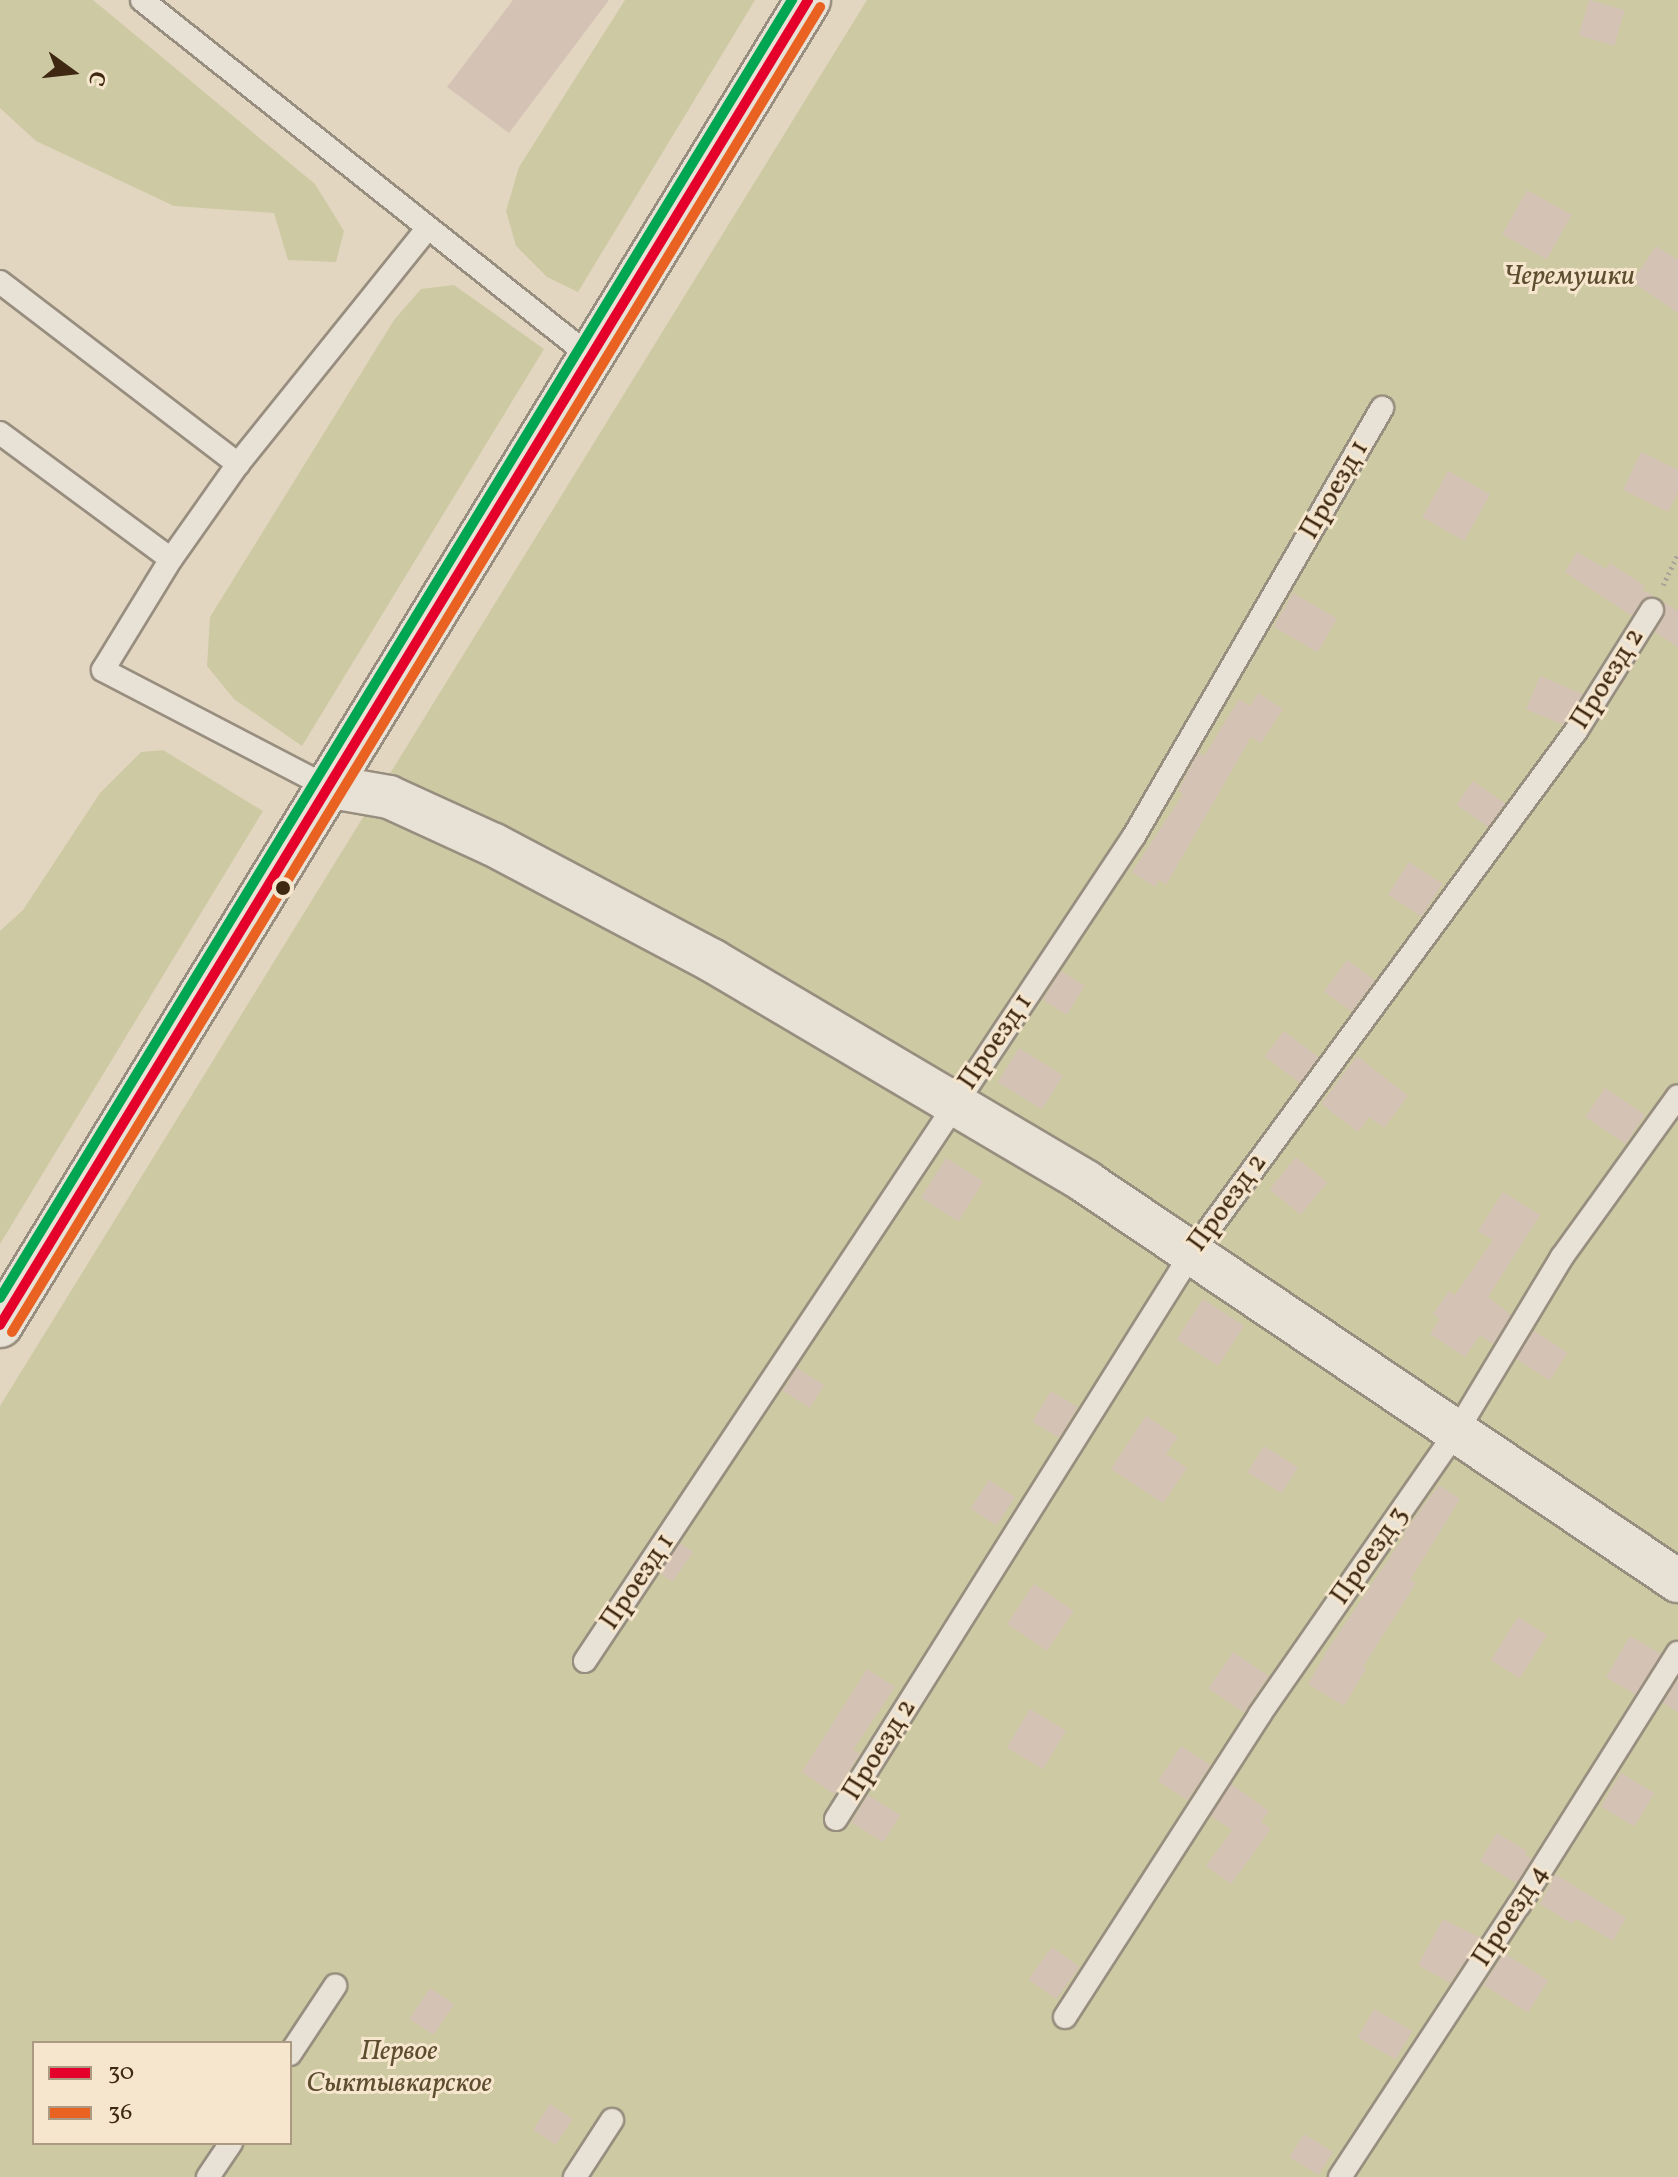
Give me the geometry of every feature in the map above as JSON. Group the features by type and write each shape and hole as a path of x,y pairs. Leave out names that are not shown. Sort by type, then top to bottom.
{"main road":[{"path":"0,1325 808,0"}],"street":[{"path":"326,786 389,797 494,845 713,961 1193,1251 1678,1581"}],"lane":[{"path":"142,0 591,357"},
{"path":"326,786 103,670 171,559 238,464 428,228"},
{"path":"0,282 238,464"},
{"name":"Проезд 1","path":"585,1661 1134,836 1382,408"},
{"path":"0,433 171,559"},
{"name":"Проезд 2","path":"836,1819 1193,1251 1576,731 1652,610"},
{"name":"Проезд 3","path":"1065,2017 1260,1714 1457,1431 1562,1257 1678,1096"},
{"name":"Проезд 4","path":"1340,2177 1519,1905 1678,1653"},
{"path":"292,2051 335,1986"},
{"path":"575,2177 612,2120"},
{"path":"208,2177 230,2145"}],"green space":[{"path":"0,0 93,0 315,184 344,231 336,262 288,260 274,213 174,206 36,141 0,108"},
{"path":"625,0 755,0 578,292 547,277 516,246 506,211 519,167"},
{"path":"867,0 1678,0 1678,2177 0,2177 0,1406"},
{"path":"454,285 544,349 302,746 234,699 207,666 210,617 394,320 421,289"},
{"path":"163,750 263,811 0,1244 0,931 23,910 100,793 141,752"}],"building":[{"path":"513,0 609,0 509,133 447,87"},
{"path":"1589,0 1625,10 1614,46 1579,36"},
{"path":"1527,190 1572,215 1547,259 1502,235"},
{"path":"1656,246 1678,260 1678,313 1632,282"},
{"path":"1641,452 1678,470 1678,492 1668,512 1623,490"},
{"path":"1448,471 1490,494 1464,541 1422,517"},
{"path":"1577,552 1606,569 1610,563 1645,586 1642,590 1654,596 1645,598 1632,616 1565,572"},
{"path":"1293,593 1337,618 1318,652 1274,627"},
{"path":"1663,602 1678,611 1678,647 1655,632 1666,611"},
{"path":"1540,676 1582,694 1568,727 1526,709"},
{"path":"1258,693 1283,709 1261,743 1251,737 1166,885 1159,880 1155,887 1132,872 1183,794 1178,791 1198,753 1204,756 1239,699 1250,706"},
{"path":"1473,781 1505,803 1488,827 1456,805"},
{"path":"1409,862 1443,884 1421,916 1388,895"},
{"path":"1347,960 1375,980 1352,1012 1324,992"},
{"path":"1061,971 1085,986 1067,1015 1043,1000"},
{"path":"1284,1031 1319,1057 1300,1083 1265,1057"},
{"path":"1019,1048 1063,1076 1042,1109 998,1082"},
{"path":"1357,1056 1408,1096 1384,1128 1369,1117 1358,1132 1321,1104"},
{"path":"1605,1088 1645,1115 1625,1144 1585,1117"},
{"path":"1296,1157 1327,1182 1301,1215 1270,1190"},
{"path":"946,1158 983,1181 958,1221 921,1198"},
{"path":"1503,1192 1540,1215 1488,1297 1511,1315 1493,1344 1480,1335 1465,1357 1430,1334 1440,1319 1433,1314 1449,1291 1455,1295 1493,1240 1478,1231"},
{"path":"1203,1299 1244,1326 1218,1366 1177,1339"},
{"path":"1534,1331 1568,1353 1550,1380 1516,1359"},
{"path":"797,1368 824,1385 810,1408 783,1391"},
{"path":"1051,1391 1078,1407 1059,1438 1032,1422"},
{"path":"1146,1416 1178,1437 1166,1454 1187,1468 1163,1503 1111,1469"},
{"path":"1264,1446 1298,1467 1281,1493 1248,1472"},
{"path":"989,1480 1015,1497 996,1525 970,1509"},
{"path":"1439,1485 1460,1499 1410,1580 1416,1583 1363,1667 1366,1669 1344,1706 1308,1684 1403,1534"},
{"path":"680,1543 693,1552 672,1582 659,1572"},
{"path":"1034,1584 1074,1611 1047,1651 1007,1624"},
{"path":"1518,1617 1547,1635 1520,1678 1491,1660"},
{"path":"1630,1636 1661,1654 1637,1696 1606,1678"},
{"path":"1233,1652 1269,1676 1244,1713 1208,1688"},
{"path":"867,1669 895,1687 853,1750 860,1754 834,1794 802,1772"},
{"path":"1678,1679 1678,1712 1663,1703"},
{"path":"1030,1709 1066,1731 1043,1769 1007,1748"},
{"path":"1181,1746 1210,1765 1187,1800 1158,1781"},
{"path":"1621,1773 1654,1793 1634,1827 1601,1806"},
{"path":"1231,1784 1269,1811 1261,1822 1271,1829 1231,1884 1206,1866 1232,1830 1211,1816"},
{"path":"868,1795 900,1815 883,1842 851,1822"},
{"path":"1497,1833 1527,1851 1525,1855 1532,1859 1516,1883 1480,1861"},
{"path":"1555,1874 1626,1918 1613,1941 1576,1919 1572,1924 1540,1904"},
{"path":"1443,1919 1481,1938 1450,1983 1418,1965"},
{"path":"1052,1947 1080,1967 1056,1999 1028,1979"},
{"path":"1504,1953 1548,1981 1528,2013 1484,1985"},
{"path":"430,1988 454,2004 433,2035 409,2019"},
{"path":"1374,2009 1412,2031 1396,2060 1358,2038"},
{"path":"550,2104 573,2119 556,2145 533,2130"},
{"path":"1304,2134 1333,2152 1319,2175 1290,2157"}],"transit line":[{"path":"0,1298 792,0"},
{"name":"30","path":"0,1325 808,0"},
{"name":"36","path":"12,1332 820,7"}],"park label":[{"name":"Черемушки","path":"1569,277"},
{"name":"Первое Сыктывкарское","path":"399,2068"}]}
